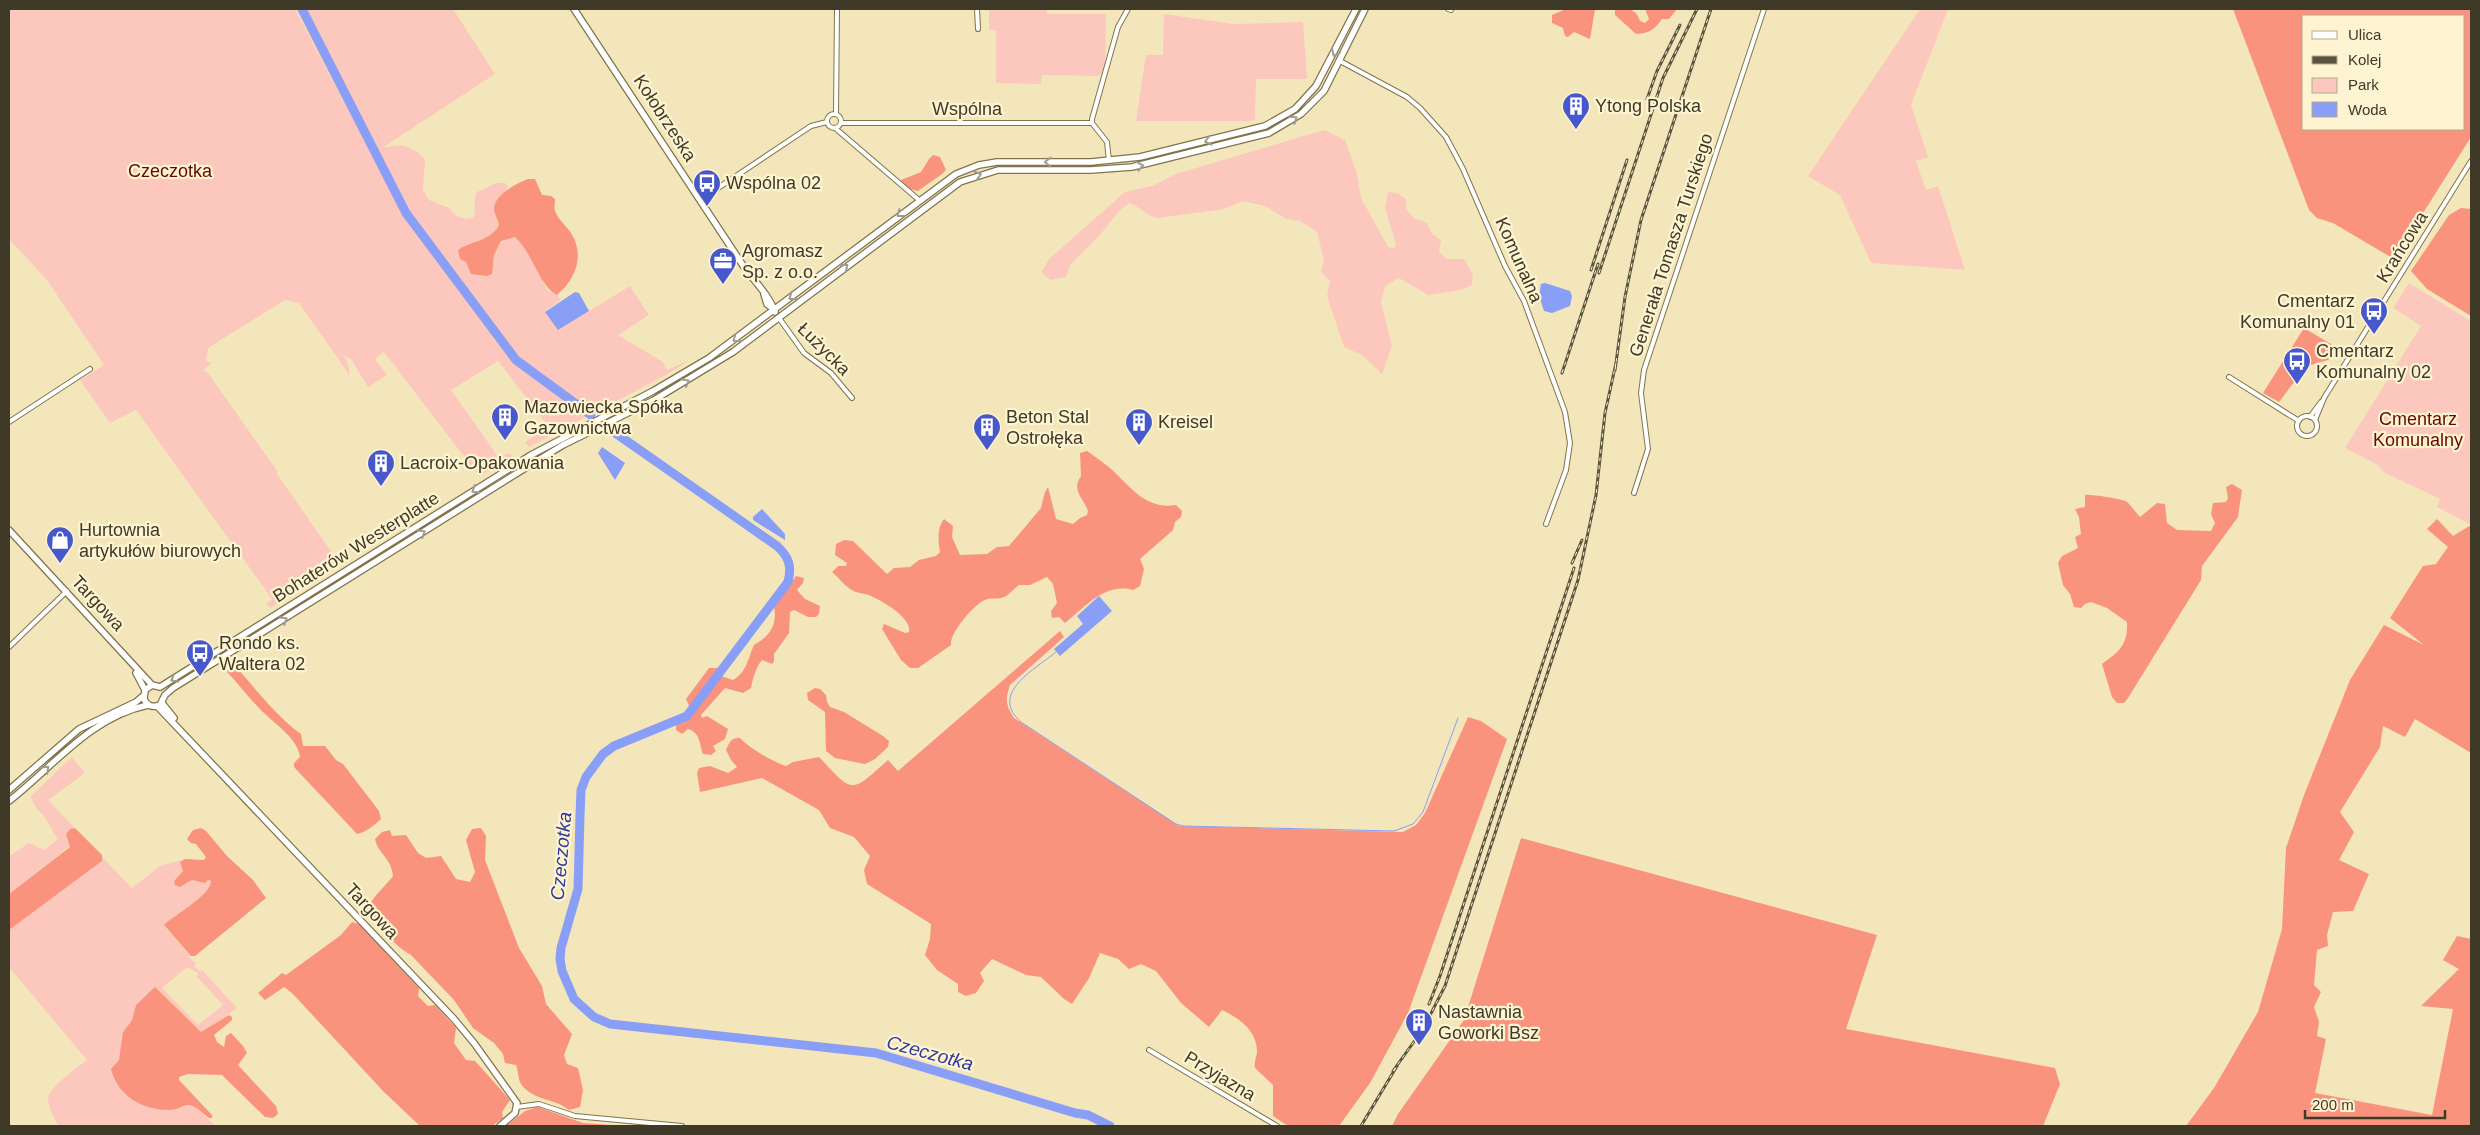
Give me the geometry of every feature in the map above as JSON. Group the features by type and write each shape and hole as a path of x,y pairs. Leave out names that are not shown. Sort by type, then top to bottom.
{"main road":[{"name":"Kołobrzeska","path":"574,9 700,200 764,294 772,300 779,318"},
{"name":"Bohaterów Westerplatte","path":"160,687 531,455 690,370 775,310 956,174 990,163 1109,161 1149,155 1265,126 1282,118 1305,100 1319,83 1356,9"},
{"name":"Bohaterów Westerplatte","path":"165,695 173,688 535,462 696,376 779,318 925,206 960,182 986,172 1006,170 1091,170 1132,167 1257,137 1287,124 1307,109 1326,87 1365,9"},
{"name":"Targowa","path":"9,530 152,685"},
{"name":"Targowa","path":"124,654 144,693"},
{"path":"9,790 79,729 136,702 152,685 160,687 165,695 160,704 148,705 105,722 89,731 9,801"},
{"path":"144,693 148,705"},
{"name":"Targowa","path":"160,704 198,747 454,1019 474,1043 517,1105"},
{"path":"500,1126 512,1117 517,1105"}],"street":[{"path":"836,114 837,9"},
{"path":"977,9 978,29"},
{"path":"1109,161 1107,142 1092,123 1116,34 1128,9"},
{"name":"Generała Tomasza Turskiego","path":"1634,493 1648,449 1641,394 1644,370 1764,9"},
{"name":"Komunalna","path":"1340,61 1407,97 1420,108 1446,137 1463,169 1505,266 1524,301 1565,412 1570,443 1566,470 1546,524"},
{"path":"827,122 829,116 836,114"},
{"path":"835,128 841,123 841,118 836,114"},
{"path":"700,200 811,126 827,122"},
{"path":"827,122 829,126 835,128 919,200"},
{"name":"Wspólna","path":"841,123 1092,123"},
{"name":"Krańcowa","path":"2310,417 2324,398 2471,161"},
{"name":"Łużycka","path":"779,318 804,353 831,373 852,398"},
{"path":"9,422 90,369"},
{"path":"2229,377 2299,421"},
{"name":"Krańcowa","path":"2315,420 2324,398"},
{"path":"2304,417 2310,417 2315,420 2316,431 2307,436 2298,431 2299,421 2304,417"},
{"path":"9,647 67,591"},
{"name":"Przyjazna","path":"1149,1050 1277,1126"},
{"path":"517,1105 539,1104 575,1116 682,1126"}],"green space":[{"path":"9,9 295,9 354,123 296,9 453,9 495,74 382,148 405,146 425,159 423,190 429,200 449,208 456,216 466,219 474,217 477,192 497,183 505,183 508,186 494,208 499,225 485,239 466,245 466,262 471,273 492,274 494,255 502,241 515,237 522,243 548,291 557,295 561,300 546,310 558,330 630,286 649,315 618,335 663,362 667,370 690,360 666,375 529,447 525,442 549,427 498,361 451,390 499,458 508,453 514,457 479,476 384,352 375,359 387,375 368,387 351,359 344,355 349,367 349,378 348,373 299,303 285,300 208,348 206,361 212,363 203,370 208,373 278,472 277,474 340,564 270,608 266,604 272,599 136,410 110,423 80,380 104,365 47,280 9,239"},
{"path":"989,9 1047,9 1047,14 1106,14 1105,68 1099,76 1042,75 1041,84 996,83 996,30 989,30"},
{"path":"1920,9 1948,9 1911,105 1928,157 1916,161 1926,190 1938,186 1965,270 1871,263 1840,195 1808,176"},
{"path":"1164,14 1233,24 1303,22 1307,79 1256,79 1255,119 1250,121 1136,121 1146,55 1163,55"},
{"path":"1324,130 1345,140 1357,174 1361,198 1388,247 1394,248 1396,244 1385,208 1388,192 1397,193 1406,199 1406,209 1414,218 1427,223 1432,234 1441,240 1439,252 1447,259 1464,259 1473,275 1472,285 1460,290 1428,295 1399,278 1385,286 1381,302 1392,346 1382,374 1362,355 1344,347 1327,296 1330,281 1321,272 1324,260 1317,232 1300,221 1286,219 1265,206 1242,201 1224,209 1158,218 1129,203 1119,211 1099,236 1070,265 1066,277 1050,280 1041,272 1050,258 1125,192 1152,186 1176,174"},
{"name":"Cmentarz Komunalny","path":"2409,283 2471,321 2471,525 2437,507 2440,499 2385,473 2376,464 2345,448 2421,326 2393,308"},
{"path":"72,757 85,773 48,800 75,828 70,829 66,834 70,846 9,894 9,855 29,843 44,850 58,839 45,818 35,807 31,796"},
{"path":"102,857 132,888 160,866 185,859 180,862 183,871 174,881 187,884 192,880 205,883 208,880 211,881 209,887 199,898 164,926 191,956 188,956 196,964 194,966 200,972 202,970 237,1008 201,1033 157,988 136,1005 132,1020 123,1032 123,1047 114,1080 124,1094 138,1103 172,1110 188,1105 195,1107 216,1126 58,1126 51,1110 48,1100 52,1090 63,1078 87,1060 9,967 9,930 102,861","holes":["187,967 198,973 197,977 223,1005 198,1025 162,988"]}],"shaded area":[{"path":"1566,9 1595,9 1590,39 1574,32 1568,37 1565,36 1563,28 1552,23 1552,15"},
{"path":"1615,9 1633,11 1640,21 1645,23 1649,19 1645,9 1677,9 1669,19 1662,19 1651,30 1636,34 1615,15"},
{"path":"2233,9 2471,9 2471,137 2394,259 2333,223 2317,218 2309,210"},
{"path":"933,155 940,157 946,170 918,191 906,186 901,180 921,172"},
{"path":"528,179 535,179 542,195 551,196 555,199 555,211 575,241 578,258 576,266 569,282 557,295 546,285 521,243 515,237 501,241 494,255 492,274 487,276 471,274 466,262 460,259 458,250 491,235 499,225 494,210 497,199 518,183"},
{"path":"2461,208 2471,209 2471,316 2427,289 2411,271 2449,215"},
{"path":"2304,328 2341,350 2333,358 2304,369 2279,402 2263,393"},
{"path":"1087,451 1139,495 1155,504 1165,506 1176,505 1182,511 1181,517 1175,522 1173,530 1140,559 1144,569 1140,586 1133,590 1123,588 1104,593 1088,603 1065,623 1059,617 1052,618 1051,611 1057,603 1053,584 1047,577 1030,585 1019,585 1004,597 987,599 980,603 958,627 951,640 951,645 918,668 910,668 901,660 882,629 884,624 905,633 909,632 909,627 902,616 883,602 850,589 832,572 838,566 846,566 847,563 835,555 836,544 844,540 853,541 887,574 894,568 910,567 919,560 936,556 940,552 939,530 944,519 953,526 952,537 960,555 987,554 997,547 1009,546 1041,508 1048,487 1056,519 1073,524 1087,515 1088,511 1077,486 1081,476 1080,453"},
{"path":"2232,484 2242,490 2238,517 2202,566 2201,580 2128,698 2124,703 2117,703 2112,697 2102,664 2118,652 2124,642 2127,622 2107,608 2091,602 2081,608 2074,607 2070,594 2063,585 2058,563 2062,556 2078,548 2075,537 2081,534 2079,517 2075,509 2085,507 2085,495 2106,497 2129,503 2140,517 2157,503 2165,504 2167,523 2177,530 2211,531 2215,523 2211,514 2213,503 2226,502 2228,498 2226,487"},
{"path":"2437,519 2453,536 2471,525 2471,753 2415,719 2405,737 2383,726 2380,747 2340,812 2354,832 2339,860 2369,874 2353,911 2333,912 2327,935 2328,946 2317,950 2314,985 2321,992 2314,1007 2319,1022 2317,1036 2326,1039 2315,1093 2432,1115 2453,1009 2421,1006 2459,969 2443,960 2457,936 2471,939 2471,1126 2186,1126 2214,1088 2258,1012 2282,929 2286,848 2304,795 2350,680 2384,625 2424,645 2390,618 2423,566 2436,564 2448,547 2427,529"},
{"path":"796,576 804,578 803,583 797,590 805,599 820,606 819,614 816,617 808,617 794,610 790,612 789,633 774,654 772,664 762,660 755,673 751,688 743,693 725,688 701,715 702,718 707,716 728,729 725,739 713,746 716,751 711,755 703,754 699,739 695,733 688,729 682,734 676,730 676,723 683,723 692,713 686,699 709,668 717,668 721,676 733,680 738,677 754,645 764,638 771,629 775,619 774,607"},
{"path":"1060,631 1064,637 1010,685 1007,702 1011,714 1014,718 1179,826 1403,832 1416,825 1425,813 1468,717 1481,721 1507,739 1408,1013 1370,1083 1339,1126 1288,1126 1273,1116 1273,1085 1255,1068 1256,1045 1251,1032 1246,1026 1222,1010 1209,1027 1181,1003 1156,971 1141,964 1129,969 1118,959 1100,953 1089,978 1072,1004 1041,977 1026,975 992,959 980,973 984,981 976,993 966,996 958,992 958,984 937,970 925,955 930,939 931,924 867,884 864,870 870,856 854,837 830,828 819,810 762,778 700,792 697,773 699,768 710,766 728,773 737,767 726,750 734,738 740,738 762,754 786,766 793,762 819,757 839,778 852,785 859,784 888,760 898,771"},
{"path":"229,666 235,666 275,711 301,734 303,746 325,746 336,760 343,764 379,811 381,819 364,832 357,834 294,767 294,763 300,757 294,743 254,703 227,672"},
{"path":"815,688 820,689 826,695 830,707 844,712 883,736 889,741 888,747 875,759 865,764 835,758 826,751 825,712 808,700 807,693"},
{"path":"75,828 102,855 102,861 9,930 9,894 70,847 66,834 70,829"},
{"path":"201,828 253,880 266,898 195,956 191,956 164,925 199,898 211,881 208,880 205,883 192,880 180,887 175,885 174,881 183,871 180,862 185,859 204,860 206,857 196,844 191,843 187,839 193,830"},
{"path":"481,828 486,836 485,860 519,948 542,986 546,1004 572,1034 564,1055 567,1064 578,1068 583,1090 580,1107 569,1110 526,1090 520,1082 516,1065 505,1063 503,1054 494,1043 473,1028 454,1000 410,954 398,946 384,932 371,909 372,900 393,876 390,864 375,839 382,832 390,830 392,836 406,835 418,853 426,858 441,856 456,879 470,882 475,872 466,840 472,829"},
{"path":"1521,838 1877,935 1846,1029 2055,1068 2060,1084 2043,1126 1392,1126 1398,1114 1464,1020"},
{"path":"352,922 359,924 419,988 418,996 428,1006 435,1005 456,1028 454,1043 466,1060 475,1061 510,1100 502,1112 503,1118 492,1126 420,1126 384,1092 292,993 284,987 265,1000 258,993 282,973 286,975 341,935"},
{"path":"155,987 201,1032 229,1015 232,1017 232,1020 214,1035 217,1042 224,1047 226,1036 231,1033 243,1046 247,1053 238,1065 276,1106 278,1114 273,1118 265,1117 222,1075 188,1074 179,1077 179,1080 212,1115 212,1118 189,1105 173,1110 150,1108 133,1100 119,1087 111,1069 119,1060 123,1032 132,1020 136,1005"},
{"path":"538,1107 583,1123 626,1126 506,1126 525,1111"}],"water":[{"path":"1545,283 1570,291 1572,296 1570,306 1552,313 1544,311 1539,296 1541,284"},
{"path":"575,292 579,293 589,311 558,330 545,312"},
{"path":"602,447 625,463 615,480 598,453"},
{"path":"762,509 785,534 785,540 753,520 753,517"},
{"path":"1099,596 1112,611 1060,656 1054,649 1083,624 1077,616"}],"waterway":[{"name":"Czeczotka","path":"302,9 406,213 516,360 591,415"},
{"name":"Czeczotka","path":"611,430 777,546 787,558 790,571 788,582 687,716 614,746 603,754 586,777 581,790 578,889 561,948 560,959 562,971 574,999 594,1017 610,1024 876,1053 1075,1113 1088,1115 1110,1126"},
{"path":"1056,652 1019,682 1012,692 1010,701 1012,711 1021,722 1176,824 1184,826 1394,831 1413,824 1423,812 1458,718"}],"railway":[{"path":"1599,273 1663,78 1697,9"},
{"path":"1615,370 1625,297 1641,220 1711,9"},
{"path":"1647,99 1657,71 1680,25"},
{"path":"1591,270 1627,160"},
{"path":"1562,373 1598,264"},
{"path":"1393,1071 1423,1029 1445,986 1578,580 1596,495 1605,413 1616,363"},
{"path":"1572,563 1582,540"},
{"path":"1429,1004 1440,976 1574,568"},
{"path":"1361,1126 1397,1066"}],"place":[{"name":"Ytong Polska","path":"1576,130"},
{"name":"Wspólna 02","path":"707,207"},
{"name":"Agromasz Sp. z o.o.","path":"723,285"},
{"name":"Cmentarz Komunalny 01","path":"2374,335"},
{"name":"Cmentarz Komunalny 02","path":"2297,385"},
{"name":"Mazowiecka Spółka Gazownictwa","path":"505,441"},
{"name":"Kreisel","path":"1139,446"},
{"name":"Beton Stal Ostrołęka","path":"987,451"},
{"name":"Lacroix-Opakowania","path":"381,487"},
{"name":"Hurtownia artykułów biurowych","path":"60,564"},
{"name":"Rondo ks. Waltera 02","path":"200,677"},
{"name":"Nastawnia Goworki Bsz","path":"1419,1046"}]}
